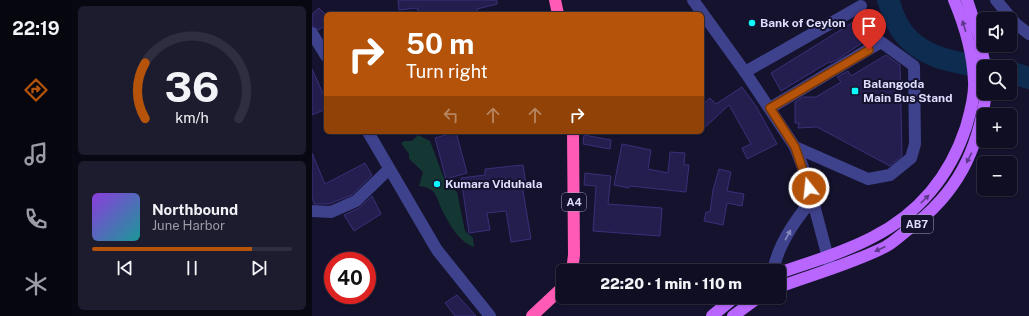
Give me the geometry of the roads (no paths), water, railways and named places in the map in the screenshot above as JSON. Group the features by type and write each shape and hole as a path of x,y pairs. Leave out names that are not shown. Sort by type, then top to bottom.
{"highway":[{"path":"555,0 558,12"},
{"name":"A4","path":"573,134 573,264"},
{"path":"532,316 556,294"}],"main road":[{"name":"AB7","path":"786,271 854,247 895,225 928,196 953,160 969,117 974,82 970,52 962,20 954,0"},
{"path":"967,0 976,22 984,60"},
{"name":"AB7","path":"786,285 831,269 886,246 920,222 938,203 962,171 972,152 978,135 985,100"},
{"path":"712,316 727,304"},
{"path":"733,316 749,304"}],"street":[{"path":"693,0 702,12"},
{"path":"996,0 1016,24 1029,34"},
{"path":"745,72 861,6"},
{"path":"704,15 770,108 795,147 806,175 831,269"},
{"path":"314,38 324,53"},
{"path":"770,108 881,42 914,66 915,144 911,158 890,175 868,179 795,147"},
{"path":"369,134 437,250 490,316"},
{"path":"312,211 331,212 356,201 389,169"},
{"path":"774,264 775,258 798,216 812,200"}],"waterway":[{"path":"888,0 897,23 904,34 913,43 934,56 958,63 977,66"},
{"path":"1017,74 1029,78"}],"place":[{"name":"Bank of Ceylon","path":"752,23"},
{"name":"Balangoda Main Bus Stand","path":"855,91"},
{"name":"Kumara Viduhala","path":"437,184"}]}
